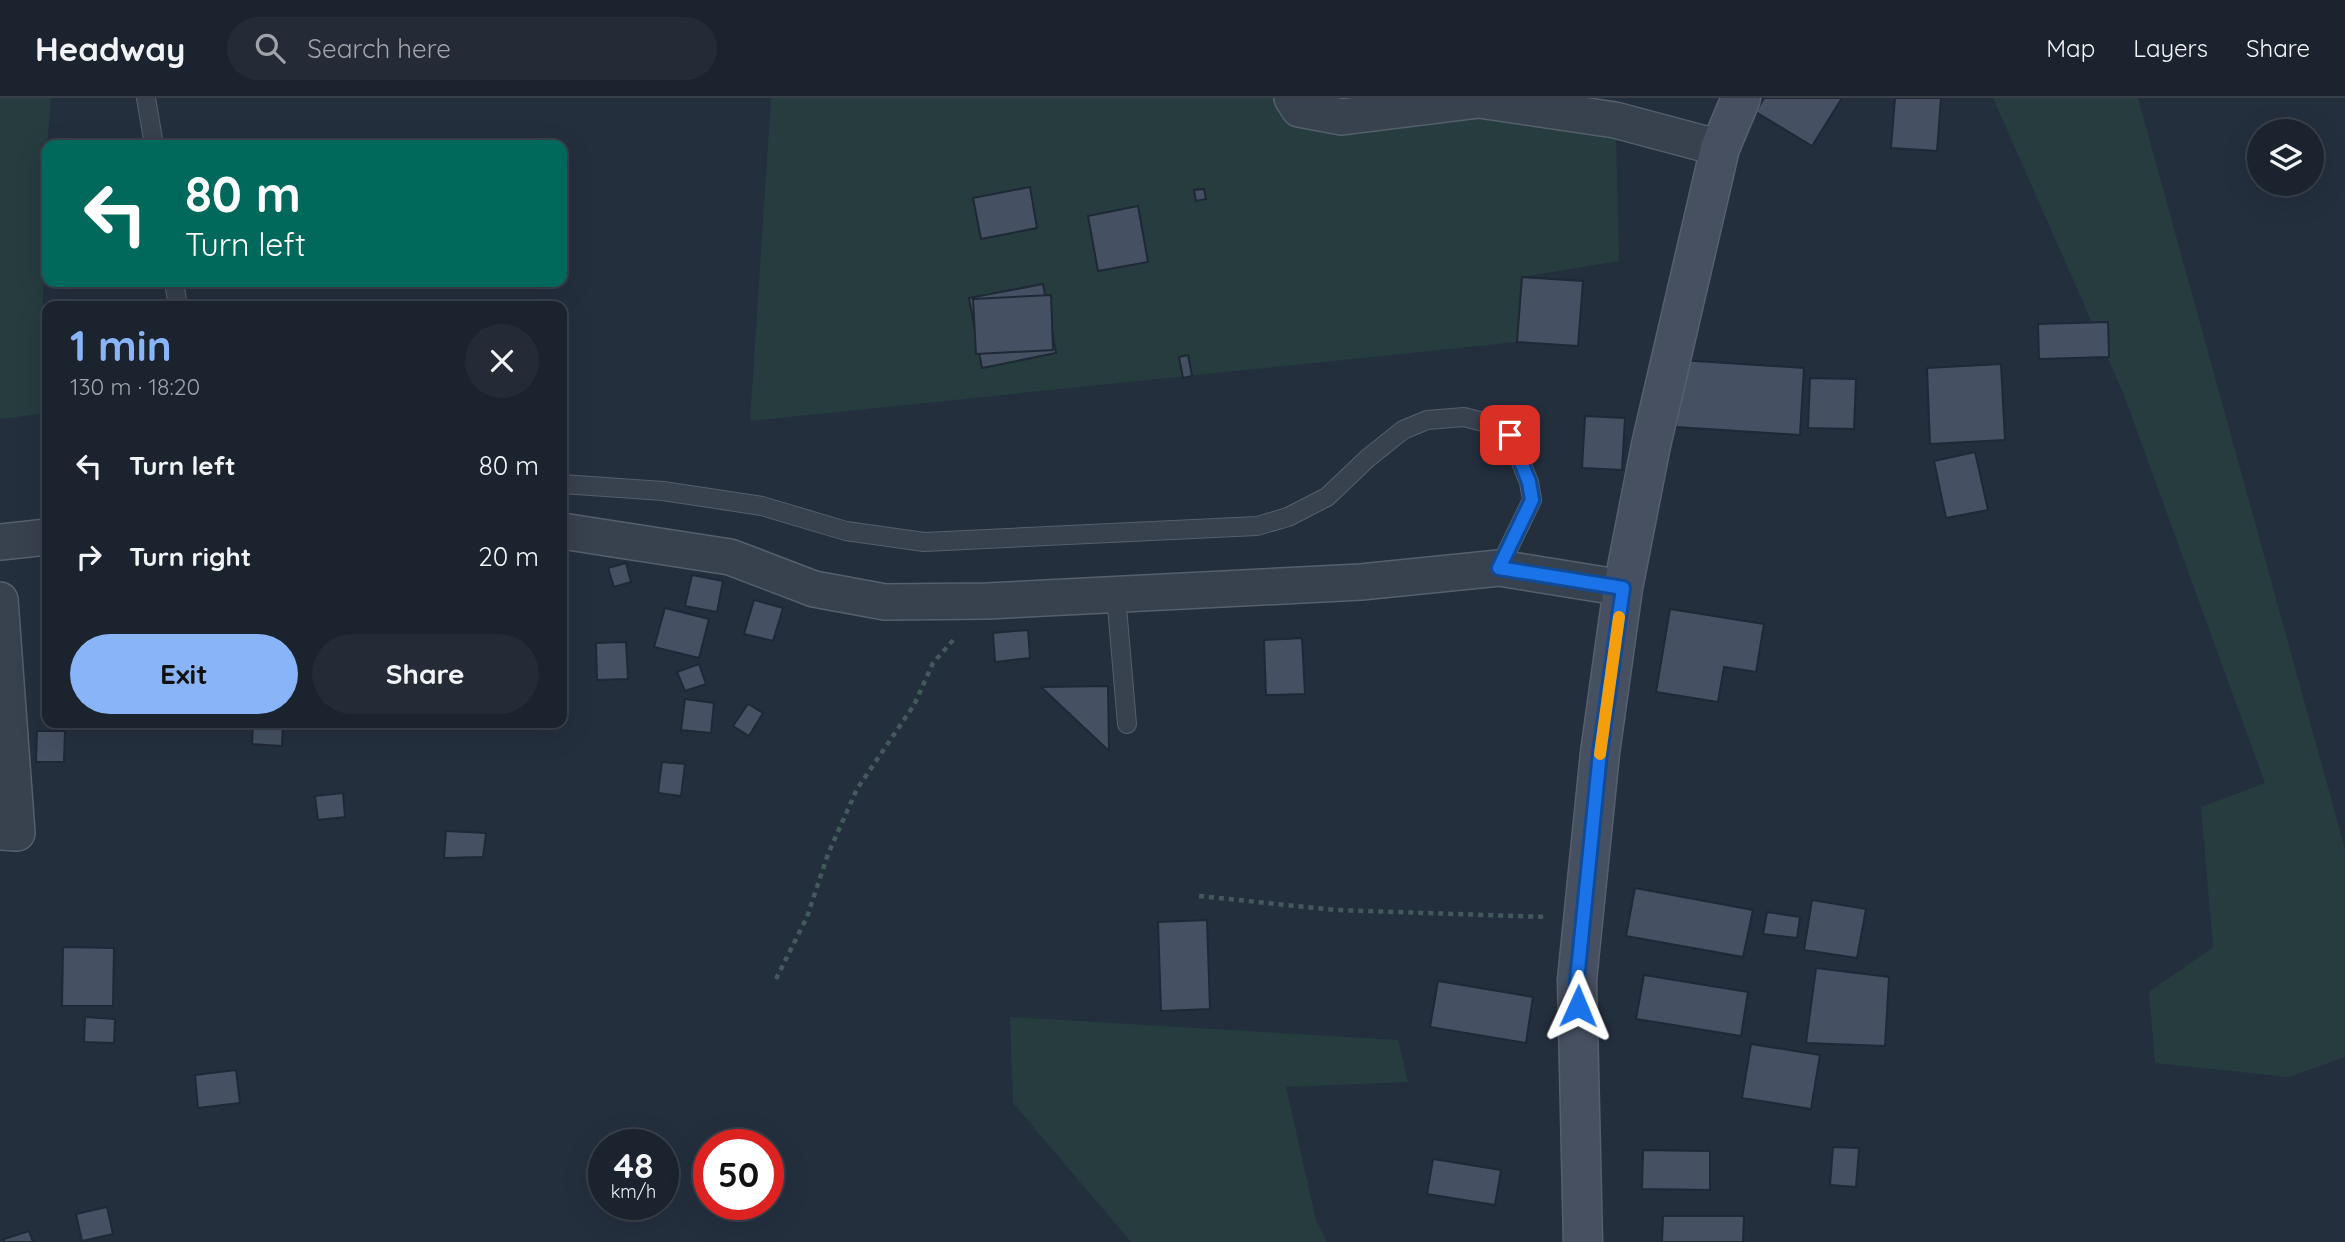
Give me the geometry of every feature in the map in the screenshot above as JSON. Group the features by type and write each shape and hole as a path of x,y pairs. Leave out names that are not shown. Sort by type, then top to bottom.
{"main road":[{"path":"1583,1242 1577,980 1600,753 1623,588 1651,445 1720,148 1741,98"}],"street":[{"path":"1292,98 1299,109 1342,117 1479,100 1615,120 1720,148"},
{"path":"567,532 730,557 814,589 885,602 986,601 1361,582 1499,568 1623,588"},
{"path":"0,542 42,538"},
{"path":"0,600 17,833 0,832"}],"lane":[{"path":"146,98 153,140"},
{"path":"567,484 663,491 761,506 846,530 924,541 1257,526 1288,517 1327,497 1368,458 1404,430 1427,421 1464,417 1490,424 1510,435 1529,482 1532,500 1499,568"},
{"path":"1116,594 1127,724"}],"path":[{"path":"776,979 807,917 828,854 857,789 914,705 933,663 986,601"},
{"path":"1199,896 1335,910 1549,917"}],"green space":[{"path":"0,98 51,98 47,140 42,140 43,287 40,414 0,419"},
{"path":"771,98 1356,98 1479,112 1616,136 1619,261 1522,277 1517,342 750,421"},
{"path":"1993,98 2138,98 2345,849 2345,1057 2289,1077 2155,1063 2149,992 2213,947 2201,807 2265,783 2124,395"},
{"path":"1010,1017 1398,1040 1408,1082 1286,1087 1316,1220 1327,1242 1131,1242 1013,1103"}],"building":[{"path":"1764,98 1842,98 1812,146 1756,112"},
{"path":"1895,98 1941,98 1937,151 1891,148"},
{"path":"1030,187 1037,228 981,239 973,198"},
{"path":"1204,189 1206,199 1196,201 1194,190"},
{"path":"1138,206 1148,262 1098,271 1088,216"},
{"path":"1522,277 1583,281 1578,346 1517,342"},
{"path":"1043,284 1056,353 982,368 969,298"},
{"path":"1051,295 1053,350 976,354 973,299"},
{"path":"2108,322 2109,357 2039,359 2038,324"},
{"path":"1188,355 1192,376 1183,378 1179,357"},
{"path":"1680,360 1804,368 1800,435 1676,427"},
{"path":"2001,364 2005,440 1930,444 1927,368"},
{"path":"1810,378 1856,379 1854,429 1808,428"},
{"path":"1585,416 1625,418 1622,470 1582,468"},
{"path":"1975,452 1988,510 1946,518 1934,461"},
{"path":"626,563 631,582 614,587 608,568"},
{"path":"692,575 723,581 717,612 685,606"},
{"path":"754,600 783,608 773,641 744,634"},
{"path":"665,608 709,619 699,658 654,647"},
{"path":"1670,609 1764,624 1756,672 1724,667 1718,702 1656,692"},
{"path":"1028,630 1030,658 995,662 993,633"},
{"path":"1302,638 1305,694 1266,695 1264,640"},
{"path":"626,642 628,679 597,680 596,643"},
{"path":"699,664 706,684 685,691 677,672"},
{"path":"1108,686 1109,751 1041,687"},
{"path":"685,699 714,703 711,733 681,730"},
{"path":"748,704 763,713 749,736 733,726"},
{"path":"253,728 283,728 282,746 252,744"},
{"path":"37,731 65,731 64,762 36,762"},
{"path":"662,762 685,764 681,796 658,793"},
{"path":"343,793 345,817 318,820 315,796"},
{"path":"446,831 486,833 483,857 444,858"},
{"path":"1635,888 1753,910 1743,957 1626,936"},
{"path":"1812,900 1866,909 1857,958 1804,950"},
{"path":"1767,912 1800,917 1797,938 1763,934"},
{"path":"1207,920 1210,1009 1161,1011 1158,922"},
{"path":"63,947 114,948 113,1006 62,1006"},
{"path":"1816,968 1889,977 1885,1046 1806,1043"},
{"path":"1644,975 1748,992 1741,1036 1636,1019"},
{"path":"1438,981 1533,997 1526,1043 1430,1027"},
{"path":"85,1017 115,1019 114,1043 84,1042"},
{"path":"1751,1044 1820,1055 1811,1109 1742,1098"},
{"path":"236,1070 240,1103 198,1108 195,1075"},
{"path":"1833,1147 1859,1148 1856,1187 1830,1185"},
{"path":"1643,1150 1710,1151 1710,1190 1642,1189"},
{"path":"1433,1159 1501,1170 1495,1205 1427,1194"},
{"path":"107,1207 113,1234 82,1241 76,1214"},
{"path":"1663,1216 1744,1216 1743,1242 1662,1242"},
{"path":"29,1231 33,1242 4,1242 4,1239"}],"slow traffic":[{"path":"1600,754 1619,617"}],"route":[{"path":"1510,435 1522,461 1532,500 1499,568 1623,588 1600,753 1577,980 1578,1006"}]}
